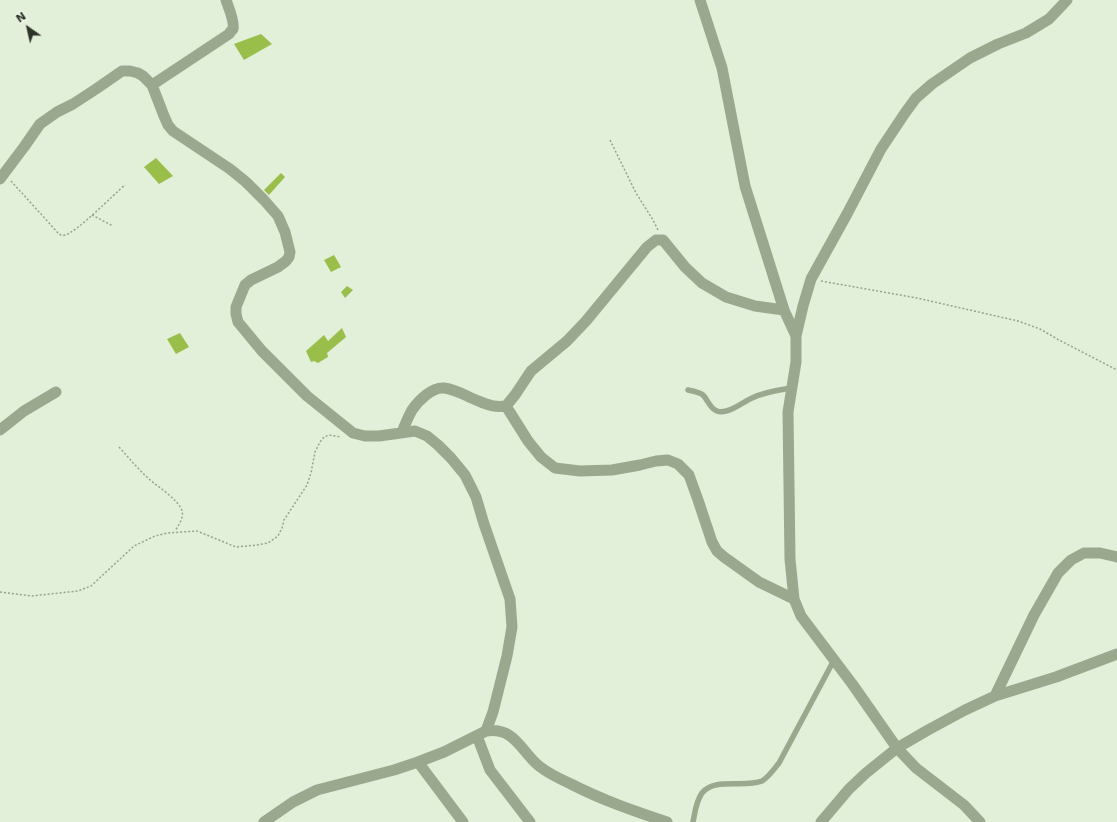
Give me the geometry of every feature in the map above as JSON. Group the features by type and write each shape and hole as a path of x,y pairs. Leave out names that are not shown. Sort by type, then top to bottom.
{"street":[{"path":"152,85 232,31 234,28 233,22 226,0"},
{"path":"700,0 722,68 745,186 784,310 796,336"},
{"path":"980,822 964,805 916,768 897,748 802,616 794,599 790,559 788,412 796,362 796,336 811,279 881,148 916,98 932,84 970,58 998,44 1026,33 1049,19 1067,0"},
{"path":"2,177 40,124 122,71 130,71 143,76 152,85 168,125 173,131 230,169 246,182 278,216 285,232 290,252 289,257 278,267 251,280 245,285 236,308 238,322 262,351 284,374 307,396 353,433 365,436 378,436 415,431 427,436 451,458 465,475 476,497 510,599 512,627 507,656 493,712 482,734 490,770 530,822"},
{"path":"402,432 412,410 422,399 432,391 443,388 452,390 490,406 498,408 506,406 531,371 567,341 586,321 647,247 656,240 663,240 684,267 702,283 726,297 756,306 784,310"},
{"path":"0,430 24,411 56,392"},
{"path":"506,406 528,441 541,457 554,468 580,471 612,470 668,460 678,464 689,475 712,542 717,551 759,582 794,599"},
{"path":"994,696 1034,615 1058,573 1071,560 1084,553 1100,553 1117,557"},
{"path":"822,822 849,789 897,748 965,710 994,696 1056,677 1117,654"},
{"path":"264,822 293,802 317,790 394,770 418,762 493,730 514,738 530,758 539,766 563,780 620,806 668,822"},
{"path":"418,762 462,822"}],"lane":[{"path":"688,390 700,393 704,396 713,409 718,412 724,412 765,393 792,388"},
{"path":"693,822 697,802 707,788 713,785 749,784 762,780 770,774 778,763 834,660"}],"path":[{"path":"610,140 636,193 653,220 663,240"},
{"path":"2,177 59,234 64,236 79,227 124,184"},
{"path":"92,215 113,226"},
{"path":"811,279 917,298 1018,321 1040,329 1117,370"},
{"path":"0,592 31,596 78,591 90,586 134,546 155,536 167,533 197,531 236,547 257,546 268,543 278,536 284,520 307,486 315,452 320,442 324,437 329,435 342,437 353,433"},
{"path":"119,447 149,479 180,506 182,516 175,532"}],"building":[{"path":"261,34 272,44 244,60 234,44"},
{"path":"156,158 173,176 159,184 144,167"},
{"path":"281,173 285,177 269,195 264,190"},
{"path":"334,255 341,267 331,272 324,260"},
{"path":"347,286 353,290 345,298 341,292"},
{"path":"342,328 346,337 327,353 328,357 318,363 314,361 311,362 306,351 324,335 328,341"},
{"path":"180,333 189,347 176,354 167,339"}]}
